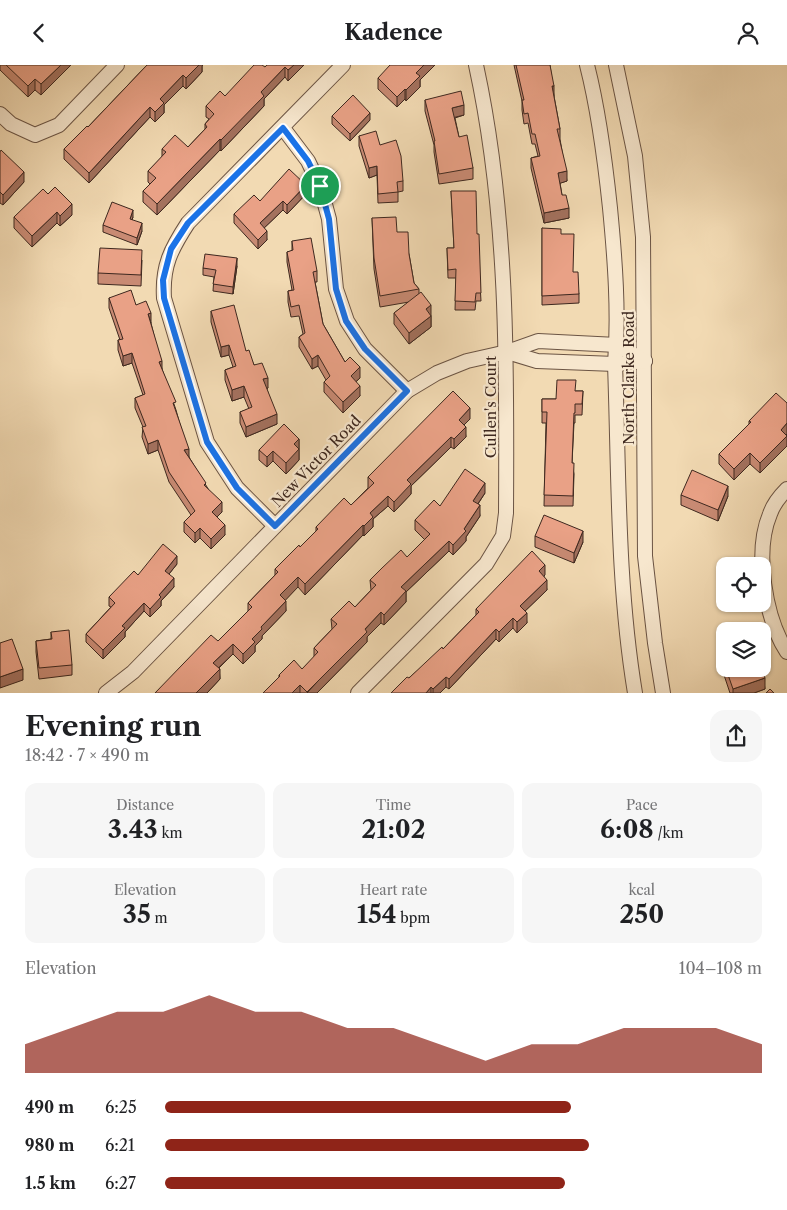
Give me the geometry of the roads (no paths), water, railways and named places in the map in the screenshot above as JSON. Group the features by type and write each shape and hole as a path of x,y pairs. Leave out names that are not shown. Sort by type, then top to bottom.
{"street":[{"path":"0,114 11,124 34,135 59,125 117,65"},
{"path":"275,526 237,488 207,442 164,298 163,280 171,249 188,223 343,65"},
{"name":"Cullen's Court","path":"358,693 486,564 503,535 506,513 507,352 494,173 486,113 476,65"},
{"name":"North Clarke Road","path":"587,65 606,160 615,253 617,345 615,365 621,553 628,649 634,693"},
{"name":"North Clarke Road","path":"616,65 635,156 643,237 645,556 663,693"},
{"path":"283,128 308,161 320,186 329,219 336,289 346,321 365,349 407,391"},
{"name":"New Victor Road","path":"106,693 133,672 407,391 444,370 467,361 507,352 538,341 617,345 645,361"},
{"name":"New Victor Road","path":"507,352 537,361 615,365 645,361"},
{"path":"787,489 770,513 765,531 763,566 770,615 780,641 787,651"}]}
